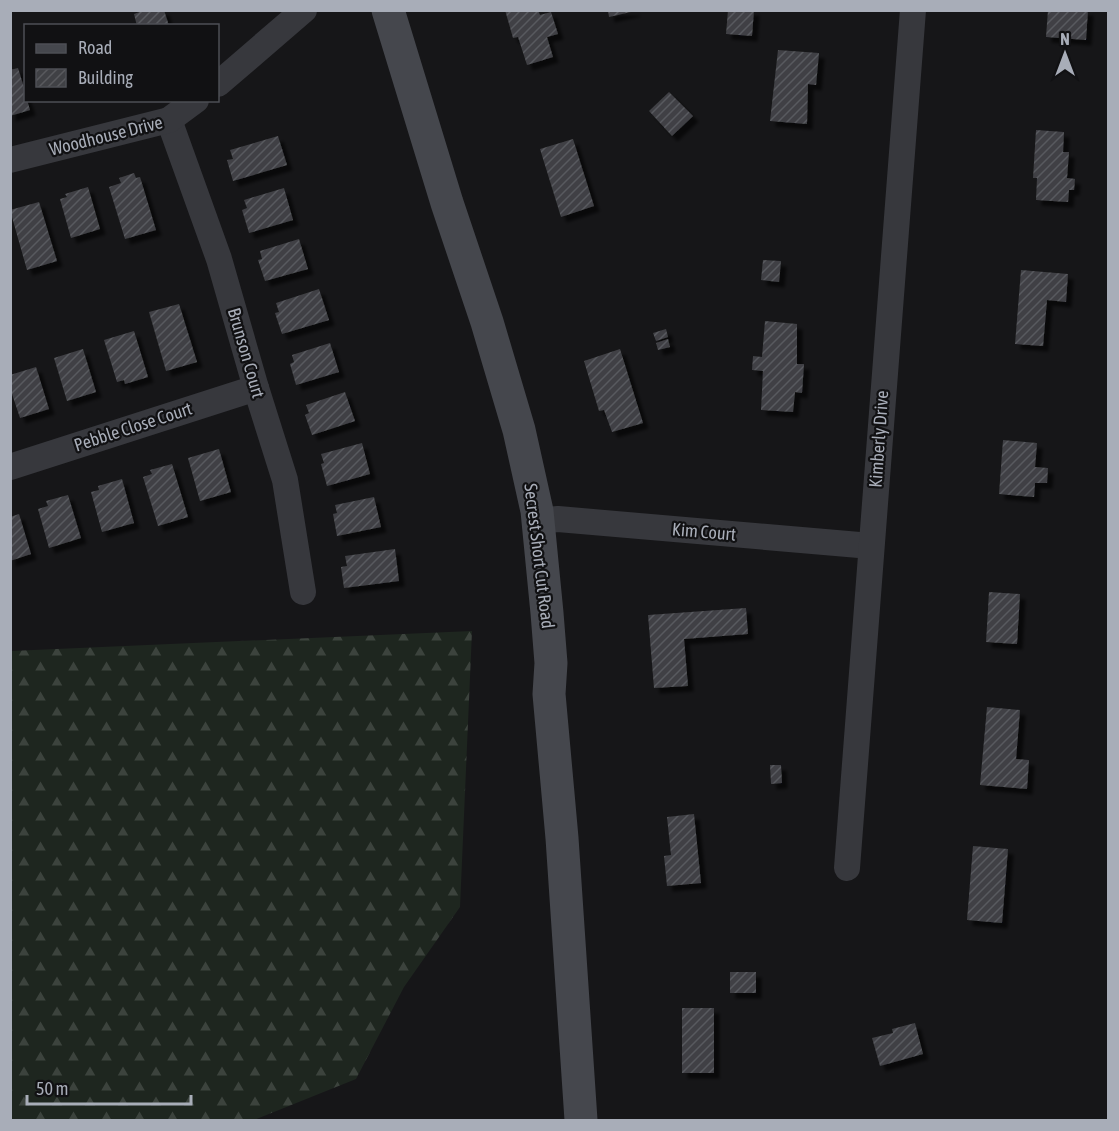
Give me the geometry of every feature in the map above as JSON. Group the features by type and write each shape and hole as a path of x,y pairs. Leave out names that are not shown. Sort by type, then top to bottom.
{"main road":[{"name":"Secrest Short Cut Road","path":"388,10 516,419 538,521 549,633 551,663 549,694 562,838 581,1120"}],"street":[{"path":"219,83 304,10"},
{"name":"Kimberly Drive","path":"847,868 863,686 871,546 913,10"},
{"name":"Woodhouse Drive","path":"10,160 169,120 193,102"},
{"name":"Brunson Court","path":"169,120 219,259 285,480 303,592"},
{"name":"Pebble Close Court","path":"10,466 256,388"},
{"name":"Kim Court","path":"538,521 558,519 871,546"}],"green space":[{"path":"472,631 460,907 404,987 356,1079 254,1120 11,1120 11,651"}],"building":[{"path":"145,10 164,10 168,24 136,24 134,14"},
{"path":"505,10 538,10 540,15 551,12 558,34 547,37 553,57 527,65 518,37 513,38"},
{"path":"608,10 635,10 635,11 609,17"},
{"path":"728,10 754,10 752,36 726,34"},
{"path":"1048,10 1088,10 1086,40 1046,37"},
{"path":"778,50 819,53 816,85 808,84 807,124 770,121"},
{"path":"18,68 24,88 24,102 28,102 30,110 10,116 10,70"},
{"path":"669,92 693,116 672,136 649,111"},
{"path":"1036,130 1064,132 1063,152 1069,152 1067,178 1075,179 1074,190 1069,190 1068,202 1036,200 1037,178 1033,178"},
{"path":"278,136 287,165 233,181 227,160 233,159 230,150"},
{"path":"573,139 594,206 561,217 540,149"},
{"path":"134,173 136,178 140,177 156,230 125,239 109,187 121,183 119,178"},
{"path":"88,187 100,229 71,238 60,199 67,197 65,194"},
{"path":"284,188 293,220 249,233 242,210 247,208 244,200"},
{"path":"39,202 57,261 27,270 10,210"},
{"path":"299,239 308,269 265,281 258,260 262,259 260,251"},
{"path":"763,260 781,261 779,282 761,280"},
{"path":"1021,270 1068,274 1066,302 1047,300 1043,346 1015,344"},
{"path":"319,289 329,320 282,334 275,313 279,312 276,303"},
{"path":"179,304 197,362 166,371 149,312"},
{"path":"765,321 797,324 797,364 804,364 802,393 795,392 793,412 761,410 763,371 752,370 753,356 762,357"},
{"path":"666,329 668,337 656,341 653,333"},
{"path":"134,331 148,377 125,384 124,380 117,382 104,340"},
{"path":"668,339 670,347 658,350 656,343"},
{"path":"330,343 339,372 296,385 290,364 294,362 292,355"},
{"path":"83,349 96,392 67,401 54,358"},
{"path":"620,349 643,423 612,432 604,410 599,411 584,361"},
{"path":"36,367 49,409 20,418 10,388 10,375"},
{"path":"345,392 355,421 312,435 305,415 309,413 306,405"},
{"path":"1003,440 1037,443 1035,467 1048,468 1047,483 1035,483 1034,497 999,494"},
{"path":"362,443 370,474 327,486 321,464 324,463 321,454"},
{"path":"219,449 231,492 200,501 188,458"},
{"path":"172,464 188,517 158,526 143,477 152,474 150,470"},
{"path":"122,479 134,523 102,532 91,492 99,490 98,486"},
{"path":"68,495 81,538 49,548 38,509 48,506 46,501"},
{"path":"374,497 381,527 337,536 333,514 337,513 335,505"},
{"path":"19,514 31,554 10,561 10,517"},
{"path":"395,549 399,581 344,588 341,567 347,566 345,556"},
{"path":"989,592 1020,594 1017,644 986,642"},
{"path":"746,608 748,634 684,639 688,686 654,688 648,615"},
{"path":"987,707 1020,710 1016,759 1029,760 1027,789 980,785"},
{"path":"770,765 781,765 782,783 771,784"},
{"path":"694,814 701,883 667,886 664,856 671,855 667,817"},
{"path":"973,846 1008,849 1002,923 967,920"},
{"path":"730,972 756,972 756,993 730,993"},
{"path":"682,1008 714,1008 714,1073 682,1073"},
{"path":"915,1023 923,1054 880,1066 872,1038 893,1033 892,1029"}]}
